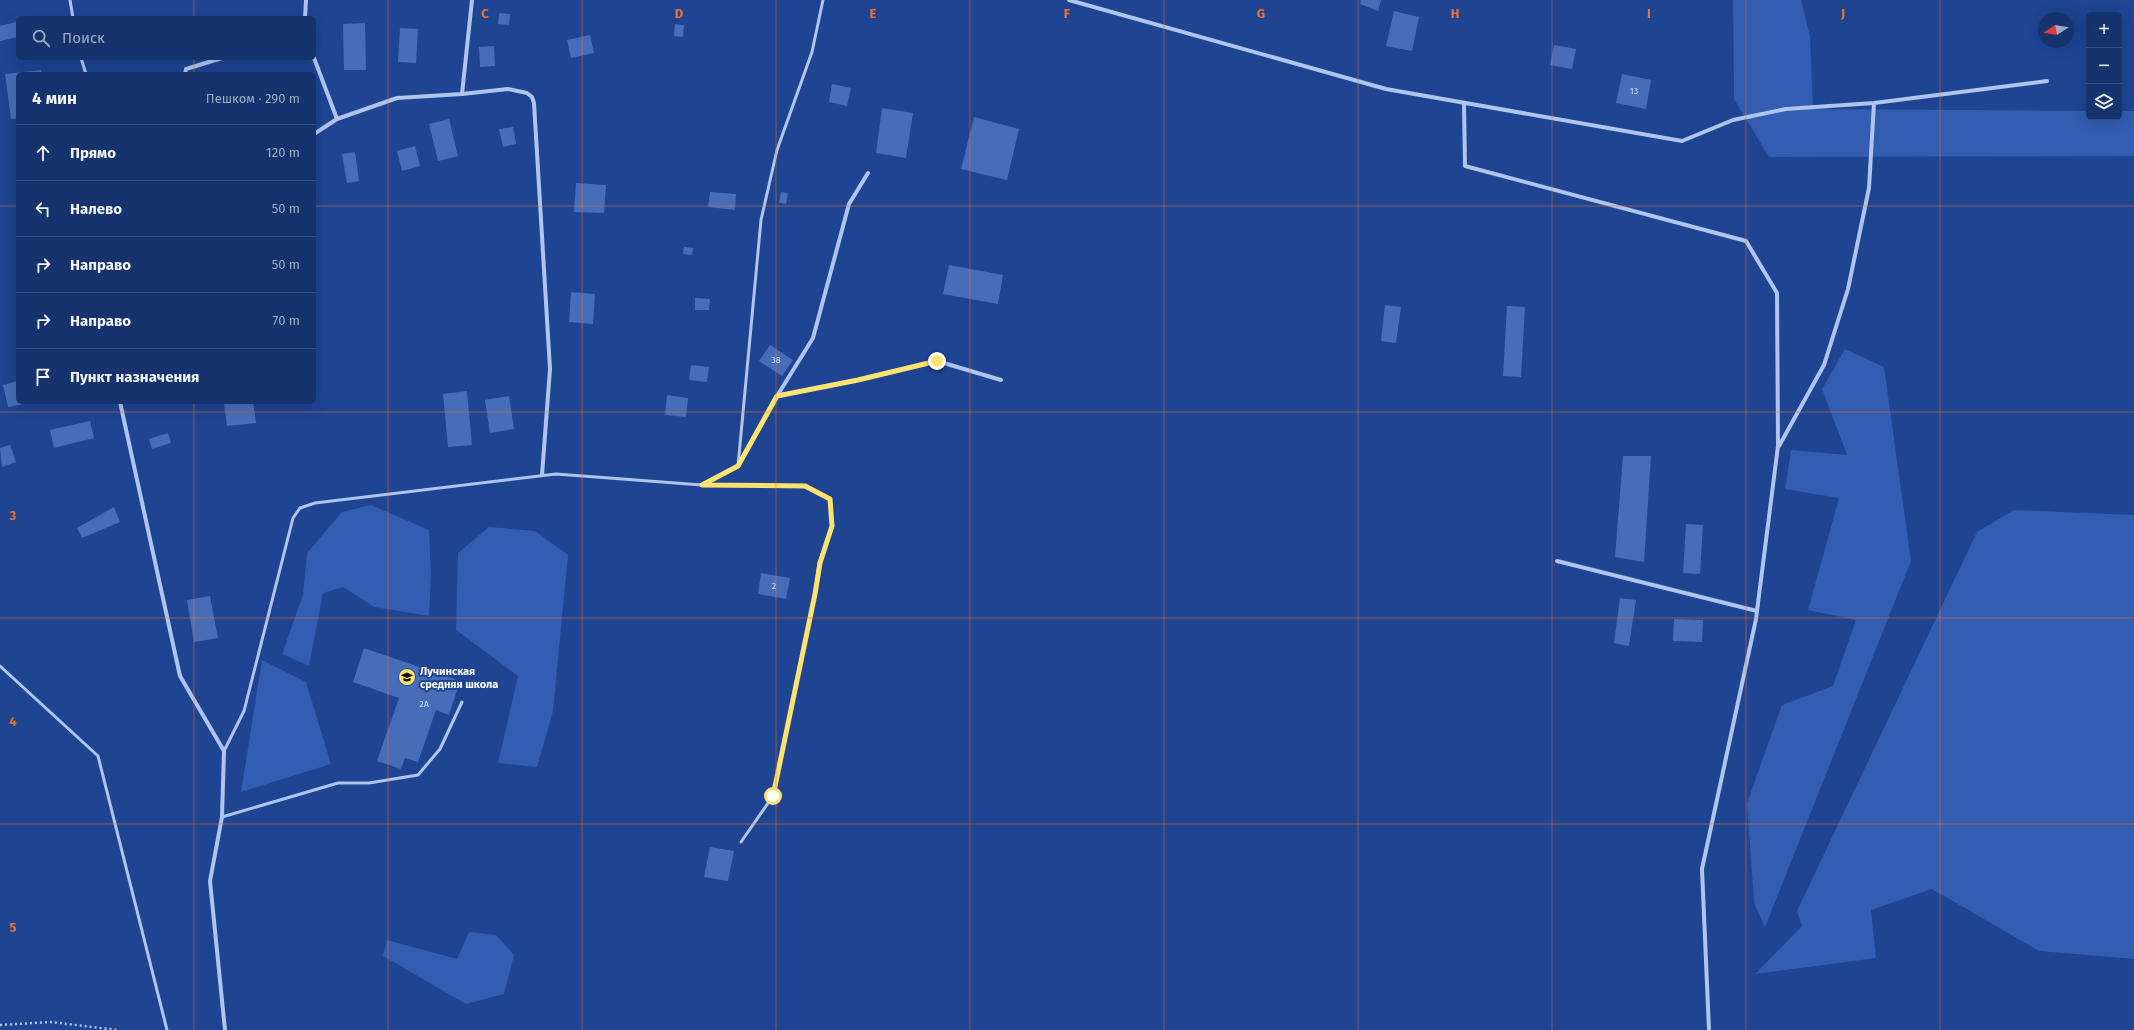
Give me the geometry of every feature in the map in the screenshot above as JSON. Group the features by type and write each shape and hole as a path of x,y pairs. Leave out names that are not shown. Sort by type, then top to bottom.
{"street":[{"path":"305,16 306,0"},
{"path":"462,94 472,0"},
{"path":"1069,0 1386,89 1682,141 1733,120 1779,111 1874,103 2047,81"},
{"path":"185,72 186,69 215,60"},
{"path":"315,60 337,119"},
{"path":"316,133 337,119 397,98 462,94 508,89 527,93 532,97 534,103 550,369 542,475"},
{"path":"1464,103 1465,166 1746,241 1777,293 1778,446 1757,611 1702,869 1710,1030"},
{"path":"1778,446 1824,365 1848,289 1869,188 1874,103"},
{"path":"738,466 777,396 813,338 849,204 868,173"},
{"path":"777,396 858,380 937,361 1001,380"},
{"path":"120,404 180,676 224,751 222,817 210,881 225,1030"},
{"path":"1557,561 1757,611"}],"lane":[{"path":"70,0 73,16"},
{"path":"702,485 738,466 761,220 777,150 812,52 823,0"},
{"path":"82,60 85,72"},
{"path":"224,751 244,711 293,518 300,508 315,502 556,474 702,485 805,486 830,499 832,526 820,563 815,594 773,796 741,842"},
{"path":"0,666 98,756 167,1030"},
{"path":"222,817 338,783 369,783 418,775 440,749 462,702"}],"path":[{"path":"0,1025 52,1022 117,1030"}],"shaded area":[{"path":"1733,0 1801,0 1810,36 1813,109 2086,111 2086,120 2122,120 2122,111 2134,111 2134,156 1769,157 1734,99"},
{"path":"1845,349 1884,367 1911,561 1765,927 1754,903 1747,803 1782,705 1833,686 1856,620 1808,610 1839,498 1785,489 1791,450 1847,455 1822,389"},
{"path":"371,505 429,530 431,575 429,616 374,607 343,587 323,593 309,666 282,654 303,595 307,553 342,512"},
{"path":"2014,510 2134,515 2134,959 2039,951 1932,889 1871,910 1876,958 1755,974 1802,926 1797,911 1977,532"},
{"path":"489,527 535,531 568,555 553,711 537,767 498,763 518,676 456,630 458,553"},
{"path":"262,660 306,682 331,764 241,792"},
{"path":"469,932 496,935 514,955 504,994 466,1004 383,956 387,940 457,959"}],"building":[{"path":"1361,0 1381,0 1378,11 1360,4"},
{"path":"1394,11 1419,17 1412,51 1386,46"},
{"path":"499,13 510,14 509,25 498,24"},
{"path":"16,22 16,37 0,41 0,26"},
{"path":"365,23 366,70 344,70 343,24"},
{"path":"675,24 684,25 683,37 674,36"},
{"path":"400,28 418,29 416,63 398,62"},
{"path":"590,35 594,53 571,58 567,40"},
{"path":"1554,45 1576,49 1572,69 1550,65"},
{"path":"494,46 495,66 480,67 479,47"},
{"path":"41,70 42,72 23,72"},
{"path":"16,73 16,118 11,119 5,74"},
{"path":"1622,74 1651,80 1646,109 1616,103"},
{"path":"832,84 851,88 847,106 829,102"},
{"path":"882,108 913,113 906,158 876,153"},
{"path":"974,117 1019,129 1007,180 961,169"},
{"path":"449,119 458,156 438,161 429,124"},
{"path":"513,127 516,144 503,147 499,129"},
{"path":"415,146 420,166 402,171 397,151"},
{"path":"355,152 359,181 347,183 342,154"},
{"path":"576,183 606,185 604,213 574,212"},
{"path":"710,192 736,194 735,210 708,207"},
{"path":"781,192 788,193 786,204 779,203"},
{"path":"684,247 693,248 692,255 683,254"},
{"path":"949,265 1003,275 998,304 943,294"},
{"path":"571,292 595,294 593,324 569,322"},
{"path":"695,298 710,299 709,310 695,310"},
{"path":"1385,305 1401,307 1396,343 1381,341"},
{"path":"1507,306 1525,307 1521,377 1503,376"},
{"path":"770,345 793,360 782,376 759,361"},
{"path":"691,365 709,367 707,382 689,380"},
{"path":"16,382 16,404 23,404 8,407 3,385"},
{"path":"467,391 472,445 448,447 443,394"},
{"path":"667,395 688,398 686,417 665,415"},
{"path":"509,396 514,429 490,433 485,400"},
{"path":"224,404 253,404 256,423 227,426"},
{"path":"90,421 94,438 54,448 50,430"},
{"path":"168,433 171,443 152,449 149,439"},
{"path":"10,445 16,462 2,467 0,448"},
{"path":"1623,456 1651,456 1644,562 1615,557"},
{"path":"114,507 120,522 82,538 77,528"},
{"path":"1686,524 1703,525 1700,574 1683,573"},
{"path":"761,573 790,578 786,599 758,594"},
{"path":"210,596 218,638 194,642 187,600"},
{"path":"1620,598 1636,600 1629,646 1614,643"},
{"path":"1674,619 1703,620 1702,642 1673,641"},
{"path":"364,648 460,681 449,715 436,710 418,762 405,758 401,769 377,761 399,698 353,682"},
{"path":"710,847 734,851 728,881 704,877"}],"place":[{"name":"Лучинская средняя школа","path":"407,677"}],"route":[{"path":"773,796 815,594 820,563 832,526 830,499 805,486 702,485 738,466 777,396 858,380 937,361"}]}
